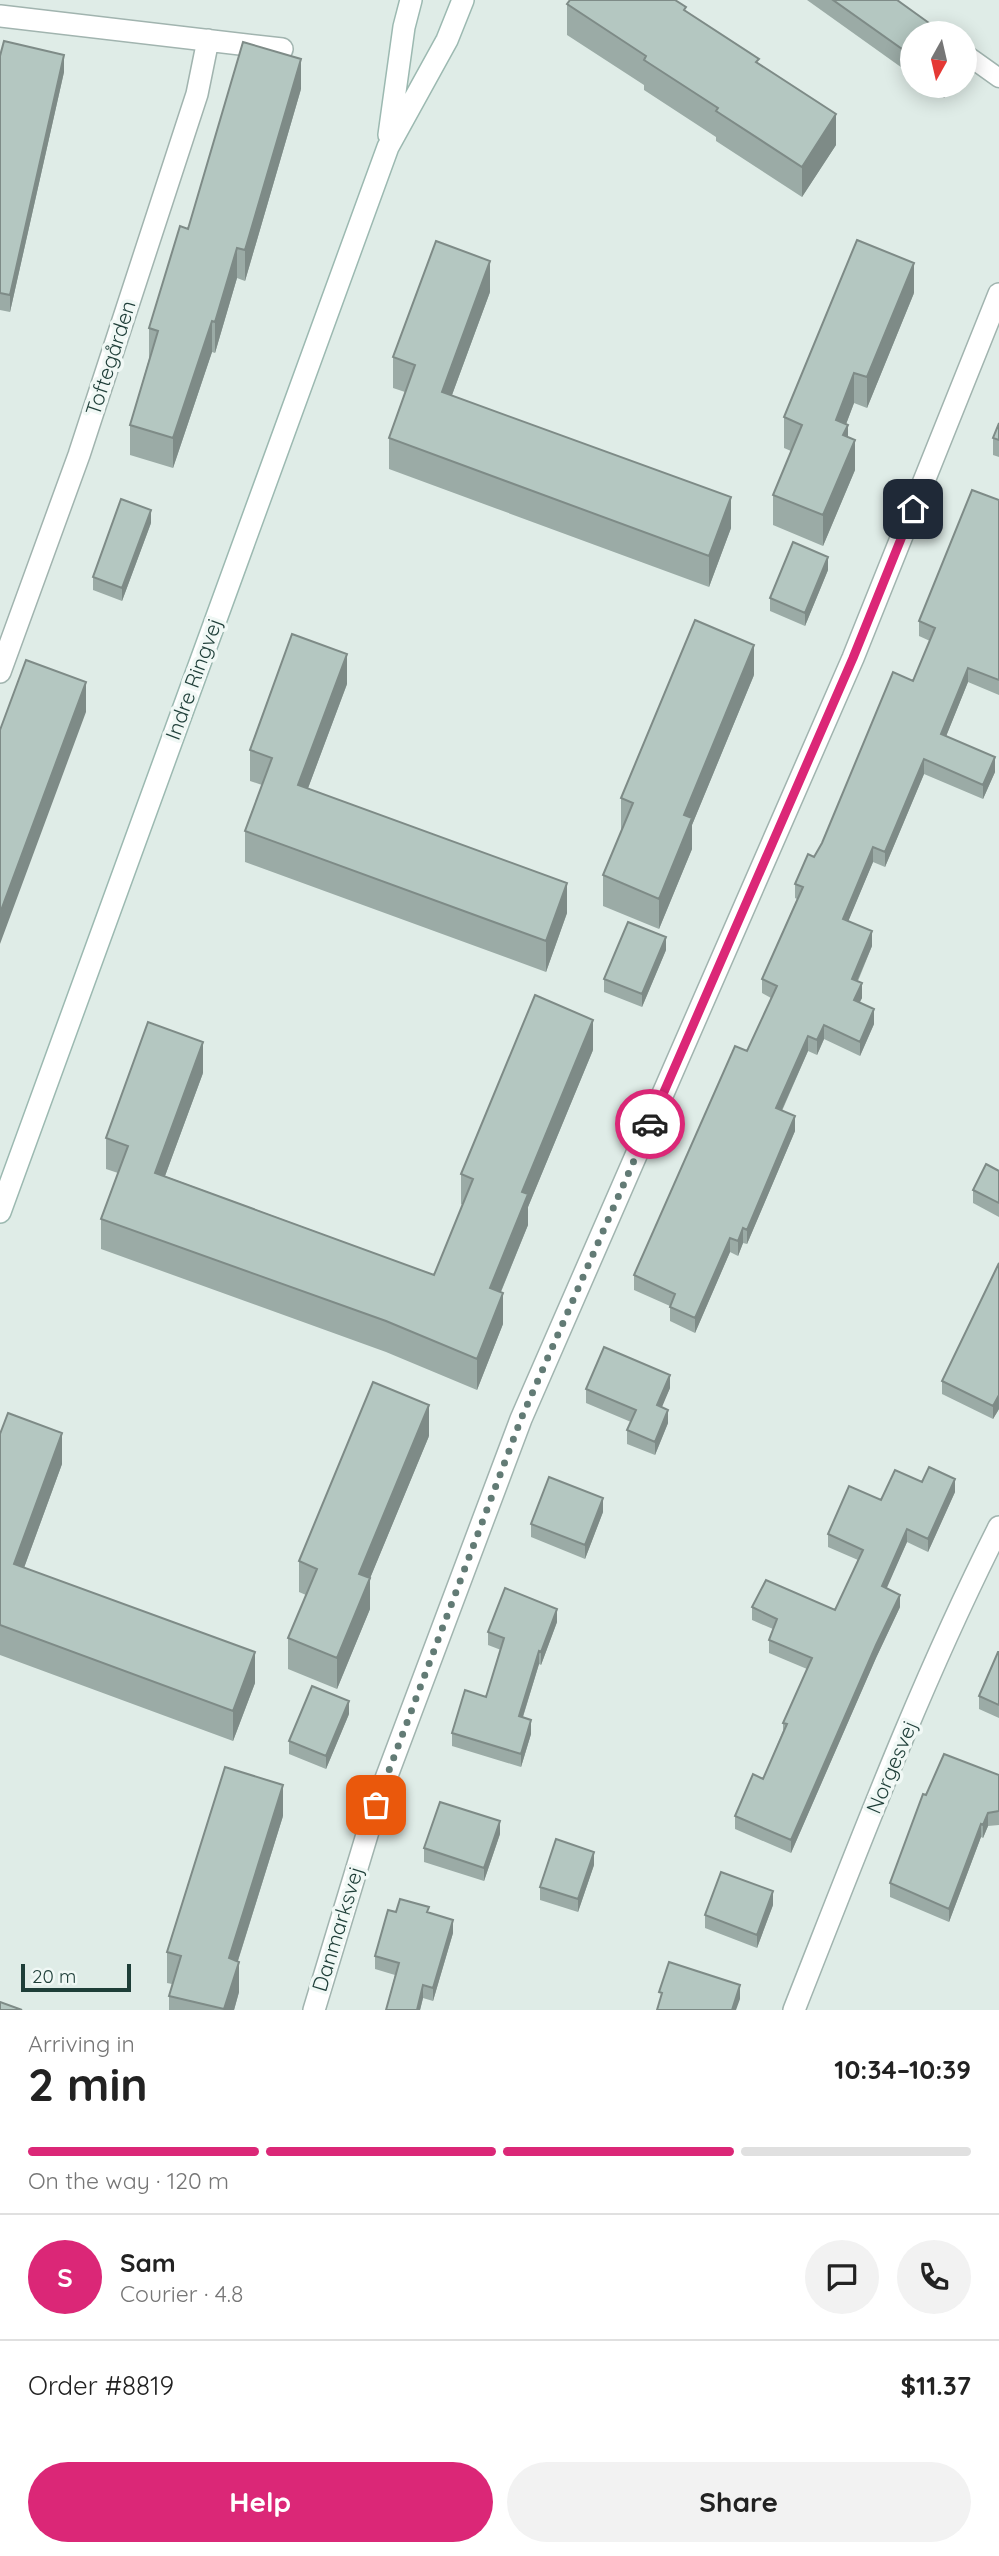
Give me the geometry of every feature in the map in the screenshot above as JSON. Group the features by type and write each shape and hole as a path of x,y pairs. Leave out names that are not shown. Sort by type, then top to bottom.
{"street":[{"name":"Indre Ringvej","path":"388,147 404,27 411,0"},
{"name":"Indre Ringvej","path":"0,1212 388,147 447,40 463,0"},
{"path":"0,16 282,49"},
{"name":"Toftegården","path":"0,671 79,455 197,94 208,40"},
{"name":"Danmarksvej","path":"314,2010 376,1805 521,1419 853,658 999,294"},
{"name":"Norgesvej","path":"794,2010 884,1781 968,1589 999,1527"}],"lane":[{"path":"977,62 999,78"}],"building":[{"path":"570,0 675,0 686,7 684,10 759,59 756,62 836,114 802,167 644,60 646,56 567,4"},
{"path":"833,0 897,0 926,21 900,21 900,47"},
{"path":"4,41 64,55 10,295 0,293 0,56"},
{"path":"243,42 301,59 245,250 237,248 215,322 212,321 173,438 130,425 158,331 149,328 180,226 188,229"},
{"path":"857,240 914,263 867,377 854,373 836,420 848,425 843,435 855,440 823,515 773,495 802,425 784,417"},
{"path":"436,241 490,261 442,392 731,497 709,556 389,438 415,365 393,357"},
{"path":"999,423 999,440 993,438"},
{"path":"972,490 999,500 999,680 968,668 941,734 995,757 983,785 924,759 885,852 873,847 843,919 872,931 852,979 862,983 854,1000 874,1009 860,1042 824,1025 817,1040 808,1036 776,1108 795,1116 747,1230 743,1228 738,1241 730,1238 695,1318 670,1307 675,1294 634,1275 735,1046 747,1051 777,986 762,979 803,887 795,884 808,854 814,857 822,843 893,672 913,681 935,628 919,621"},
{"path":"121,499 151,510 122,588 93,577"},
{"path":"793,542 828,557 805,613 770,598"},
{"path":"695,620 754,645 684,815 692,818 659,899 603,875 633,803 621,798"},
{"path":"292,634 347,654 298,785 567,883 546,941 245,831 272,758 250,750"},
{"path":"26,660 86,682 0,913 0,730"},
{"path":"628,922 666,937 642,994 604,979"},
{"path":"535,995 593,1020 522,1192 528,1194 490,1288 503,1293 477,1359 386,1321 101,1219 128,1146 106,1138 148,1022 203,1042 155,1173 434,1275 473,1179 461,1174"},
{"path":"986,1164 999,1171 999,1203 973,1190"},
{"path":"999,1263 999,1395 993,1406 942,1381"},
{"path":"604,1347 670,1375 657,1405 668,1410 655,1442 627,1430 636,1410 586,1389"},
{"path":"373,1382 429,1405 359,1574 370,1578 337,1658 288,1638 317,1569 299,1561"},
{"path":"8,1413 62,1433 14,1564 255,1652 233,1711 0,1625 0,1434"},
{"path":"929,1467 955,1479 928,1539 907,1529 882,1586 900,1595 791,1840 735,1816 753,1774 763,1779 787,1724 783,1723 812,1658 769,1640 777,1619 752,1607 766,1580 835,1610 863,1550 828,1534 849,1486 881,1500 895,1470 922,1482"},
{"path":"549,1477 603,1498 585,1545 531,1524"},
{"path":"505,1588 557,1609 541,1652 539,1651 519,1716 531,1720 521,1754 452,1733 465,1690 486,1697 504,1638 488,1632"},
{"path":"999,1652 999,1705 979,1696"},
{"path":"312,1686 349,1701 326,1756 289,1741"},
{"path":"944,1754 999,1775 999,1811 988,1813 983,1825 981,1824 949,1909 890,1883 923,1794 926,1795"},
{"path":"225,1767 283,1785 229,1958 239,1962 224,2009 169,1996 181,1956 167,1952"},
{"path":"440,1802 500,1821 484,1868 424,1848"},
{"path":"556,1839 594,1852 578,1899 540,1887"},
{"path":"721,1872 773,1891 757,1935 705,1915"},
{"path":"400,1899 429,1907 427,1912 453,1920 433,1988 423,1985 417,2010 386,2010 399,1963 375,1956 388,1910 396,1912"},
{"path":"669,1962 740,1985 732,2010 657,2010 662,1993 659,1992"},
{"path":"0,2002 22,2010 0,2010"}],"way so far":[{"path":"376,1805 521,1419 650,1124"}],"route":[{"path":"650,1124 853,658 913,509"}]}
